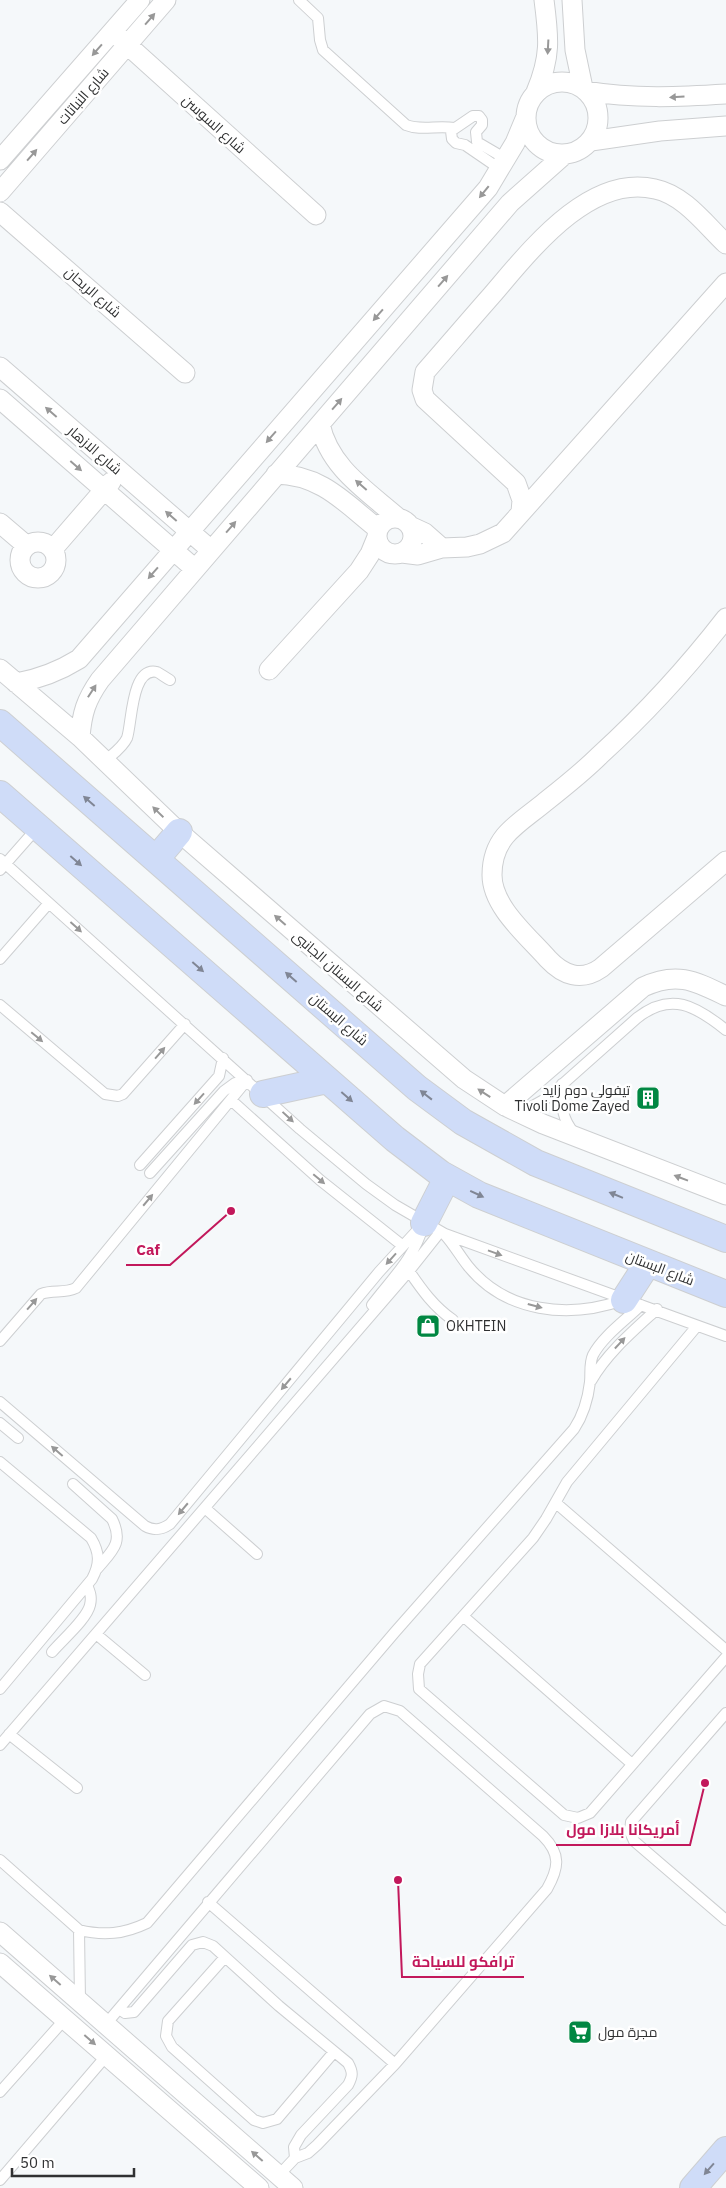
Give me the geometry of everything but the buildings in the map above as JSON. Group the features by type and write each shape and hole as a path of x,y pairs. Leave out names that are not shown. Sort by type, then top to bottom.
{"street":[{"name":"شارع النباتات","path":"0,160 140,0"},
{"name":"شارع النباتات","path":"0,192 166,0"},
{"path":"544,0 549,48 545,71 536,92 526,108 525,119 528,133 537,145 549,153 564,155 579,151 590,141 597,129 598,115 595,102 585,90 575,50 572,0"},
{"name":"شارع السوسن","path":"112,32 316,215"},
{"path":"536,92 546,85 559,81 572,83 585,90 610,95 650,98 726,94"},
{"path":"16,683 38,679 60,671 79,658 488,188 503,164 525,119"},
{"path":"590,141 660,130 726,126"},
{"path":"80,737 82,716 88,697 100,680 510,203 564,155"},
{"path":"521,512 522,500 516,483 431,406 422,390 425,372 528,253 556,225 589,202 607,193 628,188 655,188 679,199 726,244"},
{"name":"شارع الريحان","path":"0,212 185,373"},
{"path":"276,474 297,476 326,486 378,533 379,544 390,554 426,554 442,548 467,547 492,539 503,533 726,283"},
{"name":"شارع الازهار","path":"0,367 211,550"},
{"name":"شارع الازهار","path":"0,399 195,569"},
{"path":"320,424 325,443 341,468 405,522 432,538 442,548"},
{"path":"53,549 120,472"},
{"path":"516,483 548,482"},
{"path":"269,670 359,570 370,554 378,533 386,520 405,522 414,533 411,545 400,554 379,564 359,570"},
{"path":"0,523 27,546"},
{"path":"36,542 45,543 53,549 56,557 55,567 49,574 41,577 32,576 24,571 20,562 21,553 27,546 36,542"},
{"path":"726,618 680,674 641,716 601,755 504,837 493,863 492,876 499,903 555,966 569,975 578,976 594,973 601,968 726,861"},
{"name":"شارع البستان الجانبى","path":"0,669 80,737 179,832 444,1064 477,1088 512,1109 579,1138 726,1195"},
{"name":"شارع البستان","path":"0,723 417,1088 462,1122 536,1163 726,1239"},
{"name":"شارع البستان","path":"0,794 19,816 409,1151 448,1178 498,1203 726,1294"},
{"path":"156,859 179,832"},
{"path":"512,1109 644,987 660,980 678,978 696,982 726,996"},
{"path":"255,1087 327,1080"},
{"path":"436,1230 448,1178"},
{"path":"632,1302 648,1263"},
{"path":"0,1932 293,2188"},
{"path":"0,1963 261,2188 279,2175"},
{"path":"65,2019 80,2001"},
{"path":"106,2055 121,2038"},
{"path":"692,2188 726,2150"}],"lane":[{"path":"299,0 318,18 323,50 406,125 419,128 436,126 454,128"},
{"path":"473,116 479,116 482,120 482,125 476,132 478,142 503,164 465,145 456,143 451,135 454,128 473,116"},
{"path":"105,761 126,739 134,697 140,681 153,672 158,672 170,680"},
{"path":"19,816 2,865 49,903 366,1184 436,1230 632,1302 657,1309 726,1336"},
{"path":"0,959 49,903"},
{"path":"512,1109 538,1104 642,1014 660,1005 674,1003 687,1005 707,1016 726,1030"},
{"path":"0,1005 105,1094 111,1096 123,1094 185,1024"},
{"path":"140,1165 220,1076 223,1058"},
{"path":"150,1173 224,1091 235,1083 255,1087"},
{"path":"562,1084 563,1114 571,1130 579,1138"},
{"path":"0,1341 42,1294 66,1292 76,1288 231,1100 255,1087"},
{"path":"231,1100 320,1180 403,1246"},
{"path":"0,1402 144,1526 151,1529 164,1528 170,1524 403,1246 436,1230"},
{"path":"0,1745 409,1272 436,1230"},
{"path":"436,1230 468,1267 488,1286 512,1300 538,1308 566,1312 632,1302"},
{"path":"362,1318 415,1247 436,1230"},
{"path":"409,1272 440,1311 453,1320"},
{"path":"0,1860 79,1930 96,1934 114,1934 131,1931 147,1924 395,1632 490,1527 574,1428 586,1406 590,1382 590,1366 593,1356 632,1302"},
{"path":"590,1382 597,1370 619,1345 657,1309"},
{"path":"697,1326 567,1482 556,1504 533,1538 420,1664 418,1674 419,1688 564,1815 578,1818 590,1813 726,1657"},
{"path":"0,1423 18,1438"},
{"path":"0,1462 91,1538 97,1548 99,1558 97,1569"},
{"path":"0,1689 87,1585 97,1569 116,1546 118,1536 112,1519 73,1484"},
{"path":"556,1504 726,1650"},
{"path":"206,1509 257,1554"},
{"path":"52,1652 88,1611 91,1594 87,1585"},
{"path":"463,1616 632,1764"},
{"path":"96,1634 145,1675"},
{"path":"106,2024 370,1714 384,1706 400,1711 551,1844 556,1853 552,1880 547,1889 395,2064 317,2145 308,2153 295,2158 279,2175"},
{"path":"726,1713 631,1822 630,1832 634,1841 726,1920"},
{"path":"9,1734 77,1788"},
{"path":"208,1902 395,2064"},
{"path":"79,1930 80,2001"},
{"path":"118,2009 125,2013 134,2012 192,1945 203,1942 225,1957 279,2006 348,2063 353,2072 348,2085 301,2135 294,2147 295,2158"},
{"path":"225,1957 168,2021 166,2036 172,2047 254,2120 263,2123 277,2119 334,2052"},
{"path":"0,2092 65,2019"},
{"path":"0,2180 106,2055"}],"place":[{"name":"تيفولى دوم زايد Tivoli Dome Zayed","path":"648,1098"},
{"name":"Caf","path":"231,1211"},
{"name":"OKHTEIN","path":"428,1326"},
{"name":"أمريكانا بلازا مول","path":"705,1783"},
{"name":"ترافكو للسياحة","path":"398,1880"},
{"name":"مجرة مول","path":"580,2032"}]}
